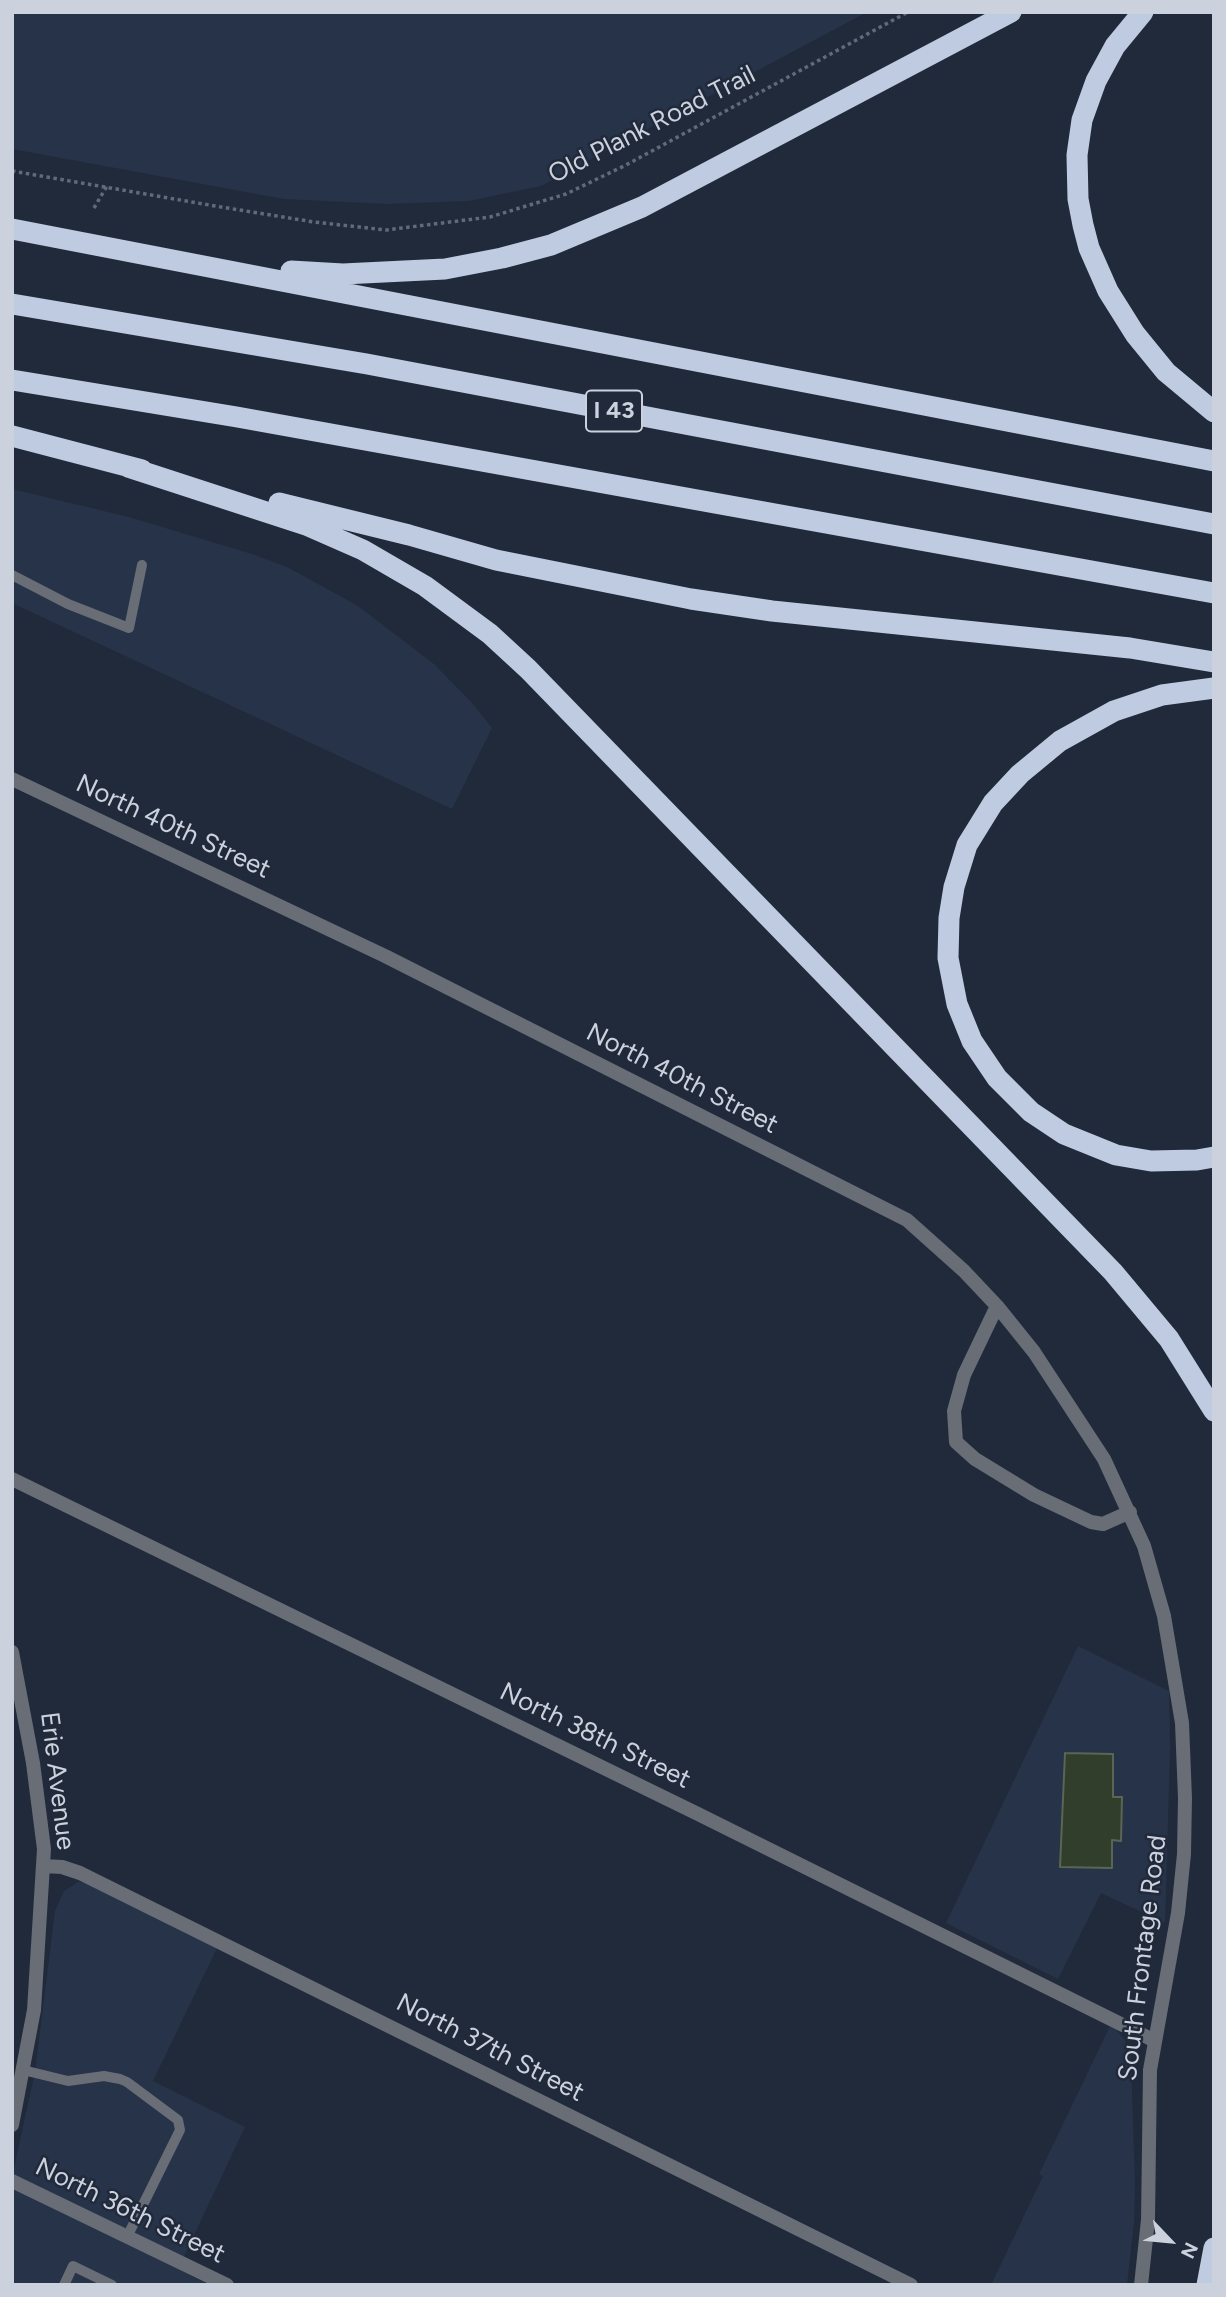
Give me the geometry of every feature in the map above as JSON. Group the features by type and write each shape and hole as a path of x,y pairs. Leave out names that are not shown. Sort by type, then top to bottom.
{"highway":[{"path":"219,268 343,274 397,273 445,269 551,245 642,207 1012,12"},
{"path":"1143,12 1115,46 1096,81 1082,120 1077,155 1078,199 1089,248 1108,290 1135,334 1166,372 1214,412"},
{"path":"12,229 1214,461"},
{"name":"I 43","path":"12,304 367,364 1214,524"},
{"path":"12,380 237,417 1214,593"},
{"path":"12,436 409,535 496,560 691,599 772,611 1129,648 1214,662"},
{"path":"128,467 306,525 363,551 425,586 490,634 528,668 1113,1272 1169,1339 1214,1411"},
{"path":"1214,688 1162,695 1114,711 1060,741 1020,774 993,803 967,845 954,887 949,918 948,958 957,1004 972,1041 997,1077 1031,1112 1064,1134 1116,1155 1151,1161 1214,1157"},
{"path":"1207,2285 1214,2248"}],"street":[{"name":"North 40th Street","path":"12,779 385,956 907,1220 964,1271 997,1306"},
{"path":"997,1306 964,1375 954,1411 956,1442 975,1459 1034,1495 1091,1522 1103,1524 1130,1512"},
{"name":"South Frontage Road","path":"997,1306 1034,1352 1079,1419 1104,1459 1130,1512 1144,1546 1164,1616 1180,1705 1184,1773 1184,1854 1178,1913 1150,2070 1147,2220 1140,2285"},
{"name":"North 38th Street","path":"12,1479 673,1801 1155,2041"},
{"name":"Erie Avenue","path":"12,1652 33,1763 44,1849 34,2010 12,2125"},
{"name":"North 37th Street","path":"43,1866 62,1867 80,1873 911,2285"},
{"name":"North 36th Street","path":"12,2181 227,2285"}],"lane":[{"path":"12,575 68,604 129,628 142,565"},
{"path":"23,2070 68,2081 104,2076 120,2079 178,2120 180,2130 127,2237"},
{"path":"64,2285 74,2266 112,2285"}],"path":[{"name":"Old Plank Road Trail","path":"12,171 314,222 386,230 490,217 565,194 626,165 908,12"},
{"path":"94,208 107,186"}],"shaded area":[{"path":"12,12 867,12 541,186 469,201 386,204 284,199 12,149"},
{"path":"12,489 129,517 255,555 289,568 358,606 434,664 474,705 492,728 452,809 12,603"},
{"path":"1078,1646 1169,1691 1165,1923 1101,1893 1058,1979 946,1923"},
{"path":"78,1882 88,1883 218,1946 153,2081 245,2127 178,2269 209,2285 12,2285 12,2177 35,2072 55,1911 64,1891"},
{"path":"1111,2024 1125,2040 1131,2057 1135,2185 1127,2285 991,2285 1043,2176 1039,2174"}],"building":[{"path":"1065,1753 1113,1754 1113,1797 1122,1797 1121,1841 1112,1840 1112,1868 1060,1867"}]}
